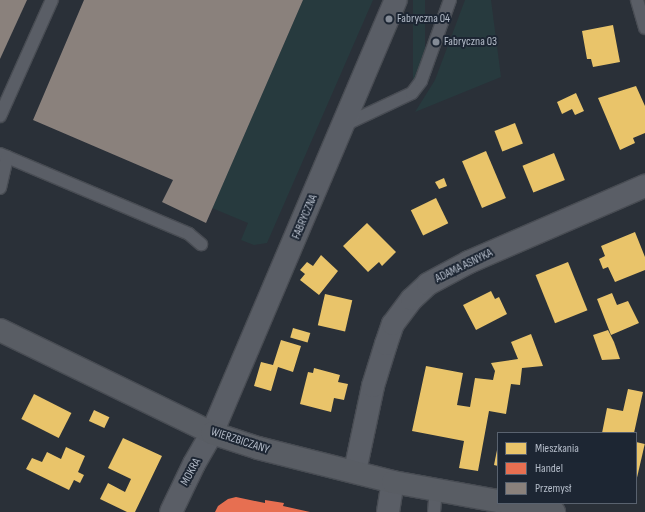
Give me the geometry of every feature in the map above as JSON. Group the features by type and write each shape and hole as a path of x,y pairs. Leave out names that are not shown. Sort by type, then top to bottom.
{"street":[{"name":"FABRYCZNA","path":"212,433 396,0"},
{"name":"ADAMA ASNYKA","path":"355,471 373,386 386,344 393,324 412,299 428,284 469,262 645,186"},
{"name":"WIERZBICZANY","path":"0,330 212,433 258,448 355,471 393,482 497,501"},
{"name":"MOKRA","path":"171,512 194,464 212,433"},
{"path":"388,512 393,482"},
{"path":"513,504 554,512"}],"lane":[{"path":"0,116 52,0"},
{"path":"344,125 412,93 421,81 450,0"},
{"path":"637,0 645,28"},
{"path":"0,188 4,155 189,234 201,244"},
{"path":"434,512 436,489"}],"green space":[{"path":"303,0 373,0 267,243 254,245 241,240 248,223 212,208"},
{"path":"413,0 425,0 425,83 413,83"},
{"path":"465,0 491,0 501,77 415,112 435,80"}],"building: Mieszkania":[{"path":"613,25 620,62 593,67 591,59 587,59 582,31"},
{"path":"636,86 645,106 645,133 633,138 635,143 620,150 598,98"},
{"path":"576,93 584,111 575,115 572,109 562,114 557,102"},
{"path":"515,123 523,144 502,151 494,131"},
{"path":"486,151 506,198 482,208 462,161"},
{"path":"554,153 565,180 533,193 522,166"},
{"path":"444,178 447,186 439,189 435,182"},
{"path":"436,198 448,223 423,235 411,210"},
{"path":"367,223 396,252 382,266 379,262 368,272 343,246"},
{"path":"635,232 645,257 645,270 615,282 608,267 603,269 599,259 605,256 601,246"},
{"path":"321,255 338,271 319,295 300,280 305,274 300,270 307,262 313,266"},
{"path":"568,262 587,310 555,323 536,275"},
{"path":"491,291 495,299 499,297 507,314 476,330 463,305"},
{"path":"612,293 617,305 628,301 639,323 611,335 597,299"},
{"path":"325,294 352,300 345,331 318,325"},
{"path":"293,328 310,333 308,343 290,338"},
{"path":"608,330 620,359 602,360 593,335"},
{"path":"531,334 543,366 522,368 520,385 511,384 506,414 489,411 478,471 459,468 464,441 412,431 426,366 463,373 457,405 470,407 475,378 493,380 495,371 491,363 518,359 511,342"},
{"path":"281,340 301,346 293,372 278,367 271,391 254,386 261,362 273,365"},
{"path":"314,368 340,375 338,382 348,384 344,400 334,398 331,412 300,404 308,372 313,373"},
{"path":"628,389 643,392 634,432 602,432 607,408 623,411"},
{"path":"34,394 71,413 59,438 21,419"},
{"path":"94,410 109,417 104,428 89,421"},
{"path":"123,438 162,456 135,512 127,512 100,499 108,483 125,492 131,479 108,468"},
{"path":"637,442 645,444 637,478"},
{"path":"66,447 85,456 78,472 84,475 80,483 74,480 69,490 26,469 32,458 42,462 47,452 61,459"},
{"path":"497,450 497,466 494,465"}],"building: Handel":[{"path":"236,497 265,503 265,500 284,503 283,506 310,512 215,512 218,506 228,499"}],"building: Przemysł":[{"path":"0,0 27,0 0,59"},
{"path":"84,0 303,0 206,223 162,202 173,180 33,120"}],"place":[{"name":"Fabryczna 04","path":"389,19"},
{"name":"Fabryczna 03","path":"436,42"}]}
